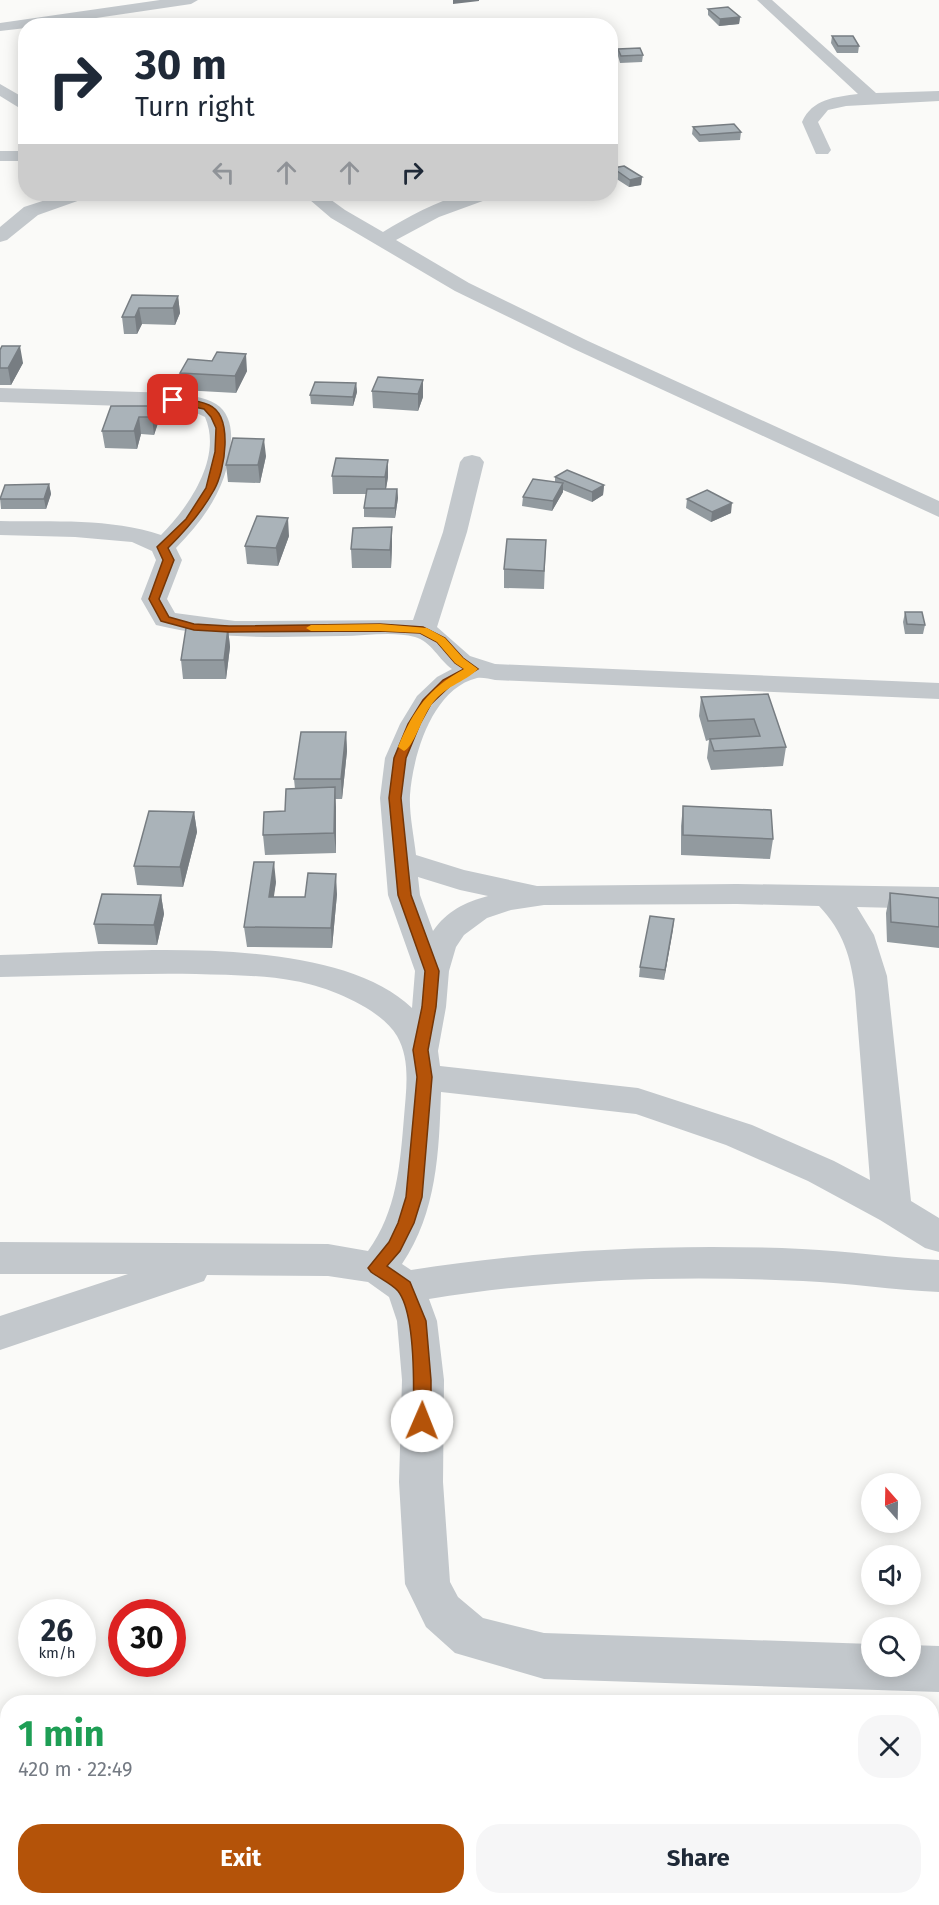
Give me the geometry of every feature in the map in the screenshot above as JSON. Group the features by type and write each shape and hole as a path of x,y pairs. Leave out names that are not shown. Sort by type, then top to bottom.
{"street":[{"path":"64,18 191,0"},
{"path":"764,0 873,99"},
{"path":"0,27 18,24"},
{"path":"0,89 18,101"},
{"path":"822,150 810,122 814,112 823,106 873,99 939,96"},
{"path":"0,156 18,156"},
{"path":"0,236 31,211 60,201"},
{"path":"321,201 382,241 462,287 581,345 939,510"},
{"path":"382,241 419,218 460,201"},
{"path":"0,395 173,400 207,407 216,416 220,428 220,452 211,488 189,521 163,547"},
{"path":"423,630 455,532 472,462"},
{"path":"0,528 75,530 134,535 151,540 163,547 169,560 154,599 165,619 194,627 229,629 380,627 423,630 441,640 459,661 473,669 572,677 939,692"},
{"path":"432,971 404,895 395,798 400,758 414,724 427,702 447,683 473,669"},
{"path":"402,861 460,880 544,895"},
{"path":"939,898 544,895 509,900 476,910 453,927 440,946 432,971 422,1063 414,1197 406,1223 394,1246 391,1277 417,1321 423,1380 421,1482 428,1584 442,1612 471,1637 544,1656 939,1669"},
{"path":"828,896 846,914 867,960 884,1147 893,1209"},
{"path":"0,966 191,963 283,967 339,982 383,1002 407,1025 422,1063"},
{"path":"422,1063 638,1101 739,1135 821,1171 893,1209 939,1237"},
{"path":"0,1258 328,1260 391,1277 719,1263 805,1265 909,1276 939,1276"},
{"path":"0,1333 215,1261"}],"building":[{"path":"728,7 740,17 720,19 708,9"},
{"path":"832,36 853,36 859,46 838,46"},
{"path":"640,48 643,55 621,56 618,49"},
{"path":"734,124 741,132 700,135 693,127"},
{"path":"624,166 642,177 630,180 618,172 618,167"},
{"path":"132,295 178,296 173,308 139,308 135,317 122,317"},
{"path":"2,346 20,346 8,368 0,368"},
{"path":"217,352 246,354 235,376 180,373 188,359 212,361"},
{"path":"378,377 423,380 418,394 372,391"},
{"path":"315,382 356,383 353,397 310,395"},
{"path":"111,406 155,406 152,417 139,417 134,431 102,431"},
{"path":"233,438 264,439 258,465 226,465"},
{"path":"336,458 388,460 385,477 332,476"},
{"path":"567,470 604,485 592,492 555,477"},
{"path":"533,479 563,483 553,501 523,497"},
{"path":"49,484 44,499 0,499 5,485"},
{"path":"367,489 397,489 395,508 364,508"},
{"path":"707,490 732,503 712,512 687,499"},
{"path":"257,516 288,518 276,548 245,546"},
{"path":"392,527 390,550 351,549 353,528"},
{"path":"507,539 546,540 544,571 504,569"},
{"path":"905,612 922,612 925,625 907,624"},
{"path":"186,628 228,628 224,660 181,660"},
{"path":"768,694 786,747 714,751 710,739 760,736 754,719 708,721 701,697"},
{"path":"301,732 346,732 341,779 294,779"},
{"path":"335,787 334,833 263,835 264,812 285,811 286,789"},
{"path":"683,806 771,810 773,839 683,835"},
{"path":"149,811 194,812 180,867 134,866"},
{"path":"254,862 274,862 269,897 305,897 308,873 336,874 331,928 244,927"},
{"path":"890,893 939,898 939,927 891,922"},
{"path":"102,894 161,895 154,925 94,924"},
{"path":"650,916 674,919 665,970 640,967"}],"slow traffic":[{"path":"311,628 380,627 423,630 441,640 459,661 473,669 447,683 427,702 404,747"}],"route":[{"path":"173,400 207,407 216,416 220,428 220,452 211,488 189,521 163,547 169,560 154,599 165,619 194,627 229,629 380,627 423,630 441,640 459,661 473,669 447,683 427,702 414,724 400,758 395,798 404,895 432,971 429,1007 421,1050 424,1077 422,1121 414,1197 406,1223 394,1246 376,1268 405,1287 417,1321 423,1380 422,1421"}]}
